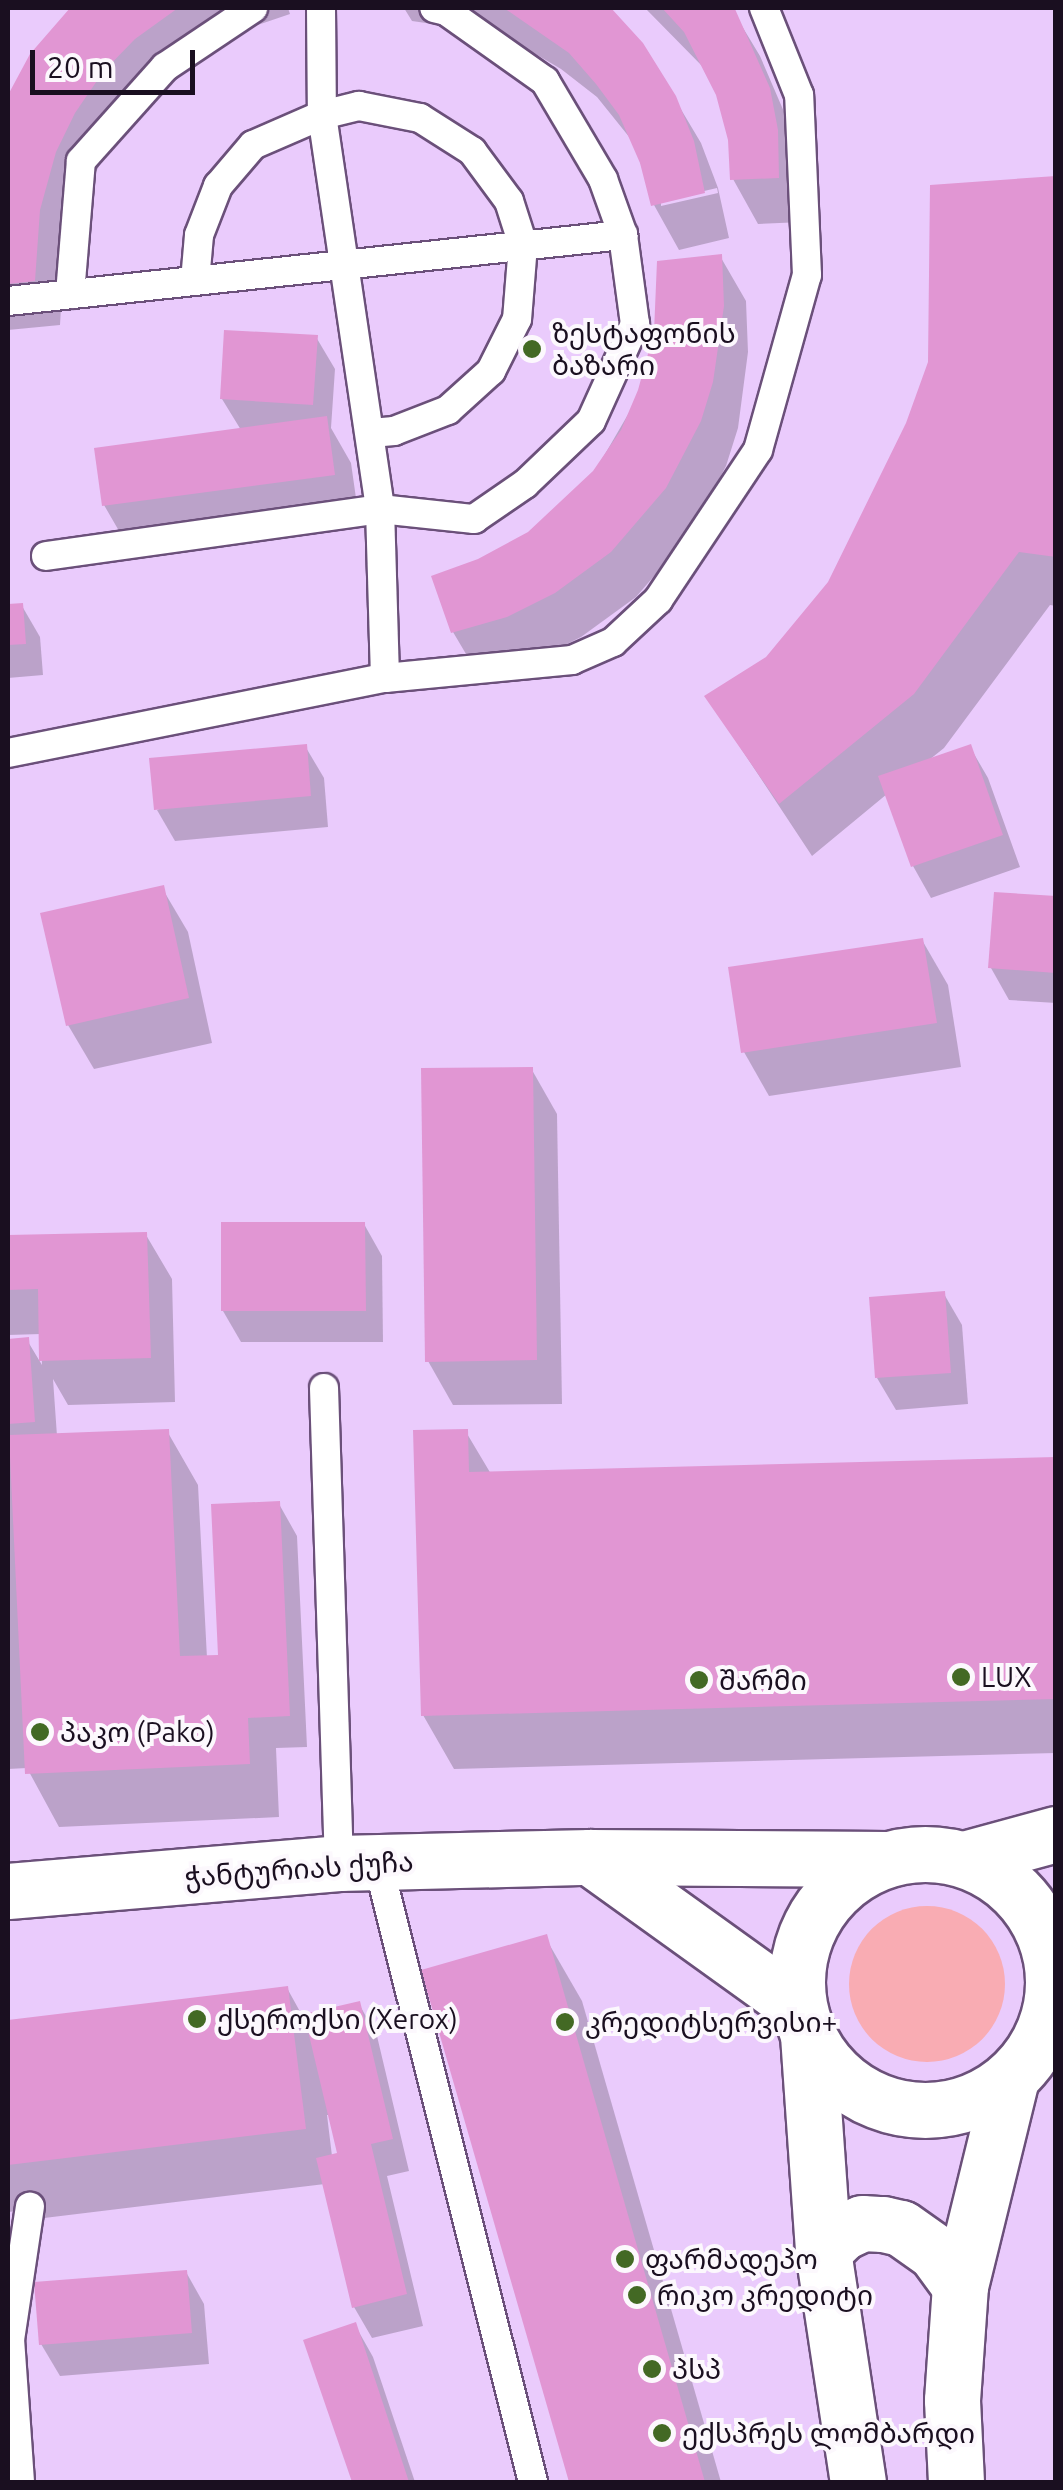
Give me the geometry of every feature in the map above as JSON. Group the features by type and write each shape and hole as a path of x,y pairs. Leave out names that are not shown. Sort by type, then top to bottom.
{"main road":[{"path":"858,2482 823,2251 797,1975 802,1945 815,1916 834,1891 859,1871 913,1854 964,1859 1056,1834"},
{"name":"ჭანტურიას ქუჩა","path":"11,1885 358,1863 590,1857 888,1859"},
{"path":"590,1857 804,2021 836,2074 854,2090 898,2108 958,2106 992,2094 1031,2057 1054,2000 1052,1955 1035,1914 1004,1880 964,1859"},
{"path":"956,2482 952,2400 960,2286 1011,2080"},
{"path":"823,2251 843,2232 862,2223 901,2228 935,2252 960,2286"}],"lane":[{"path":"70,294 81,161 165,67 254,8"},
{"path":"321,8 322,114 380,509 385,678"},
{"path":"46,556 380,509 474,519 526,484 591,421 635,324 623,235 603,179 545,81 446,11 434,8"},
{"path":"8,753 385,678 572,660 613,642 658,600 758,450 807,275 799,95 764,8"},
{"path":"196,280 199,235 218,186 253,144 322,114 359,106 420,118 472,151 508,201 523,245 517,318 491,370 448,410 394,431 371,434"},
{"path":"8,301 623,235"},
{"path":"324,1388 358,1863 534,2482"},
{"path":"20,2482 10,2340 30,2206"}],"shaded area":[{"path":"927,1906 957,1912 982,1929 999,1954 1005,1984 999,2014 982,2039 957,2056 927,2062 897,2056 872,2039 855,2014 849,1984 855,1954 872,1929 897,1912"}],"building":[{"path":"70,8 178,8 135,39 103,72 75,113 56,152 40,210 35,281 8,284 8,95 30,54"},
{"path":"504,8 611,8 643,43 676,96 694,141 705,193 651,206 640,163 619,115 596,84 569,53"},
{"path":"662,8 735,9 770,88 778,130 779,178 730,180 728,140 716,95 684,32"},
{"path":"1056,176 1056,557 1019,552 914,694 779,804 704,696 766,657 828,582 906,423 928,362 930,185"},
{"path":"722,254 724,306 713,382 701,421 666,488 611,552 555,593 507,617 451,633 431,576 478,559 528,532 593,471 621,430 638,390 654,332 657,261"},
{"path":"224,330 318,335 313,405 220,399"},
{"path":"327,416 335,475 102,506 94,448"},
{"path":"23,603 26,644 8,645 8,604"},
{"path":"307,744 311,796 154,810 149,758"},
{"path":"971,744 1003,835 911,867 878,776"},
{"path":"164,885 189,998 66,1026 40,913"},
{"path":"994,892 1056,896 1056,973 988,968"},
{"path":"923,938 937,1023 741,1053 728,967"},
{"path":"533,1067 537,1360 425,1362 421,1068"},
{"path":"221,1222 365,1222 366,1311 221,1311"},
{"path":"147,1232 151,1358 39,1361 38,1289 8,1290 8,1235"},
{"path":"945,1291 951,1373 875,1378 869,1297"},
{"path":"29,1337 35,1422 8,1424 8,1339"},
{"path":"169,1429 180,1656 218,1655 211,1504 280,1501 290,1716 248,1718 250,1764 25,1774 9,1435"},
{"path":"468,1429 469,1472 1056,1457 1056,1699 421,1716 413,1430"},
{"path":"547,1934 705,2482 569,2482 421,1970"},
{"path":"288,1986 306,2129 8,2165 8,2020"},
{"path":"360,2001 393,2139 371,2144 407,2294 352,2308 316,2158 337,2153 304,2014"},
{"path":"187,2270 192,2333 39,2345 34,2282"},
{"path":"356,2322 409,2482 352,2482 303,2340"}],"place":[{"name":"ზესტაფონის ბაზარი","path":"532,349"},
{"name":"LUX","path":"961,1677"},
{"name":"შარმი","path":"699,1680"},
{"name":"პაკო (Pako)","path":"40,1732"},
{"name":"ქსეროქსი (Xerox)","path":"197,2019"},
{"name":"კრედიტსერვისი+","path":"565,2022"},
{"name":"ფარმადეპო","path":"625,2259"},
{"name":"რიკო კრედიტი","path":"637,2295"},
{"name":"პსპ","path":"652,2369"},
{"name":"ექსპრეს ლომბარდი","path":"662,2433"}]}
